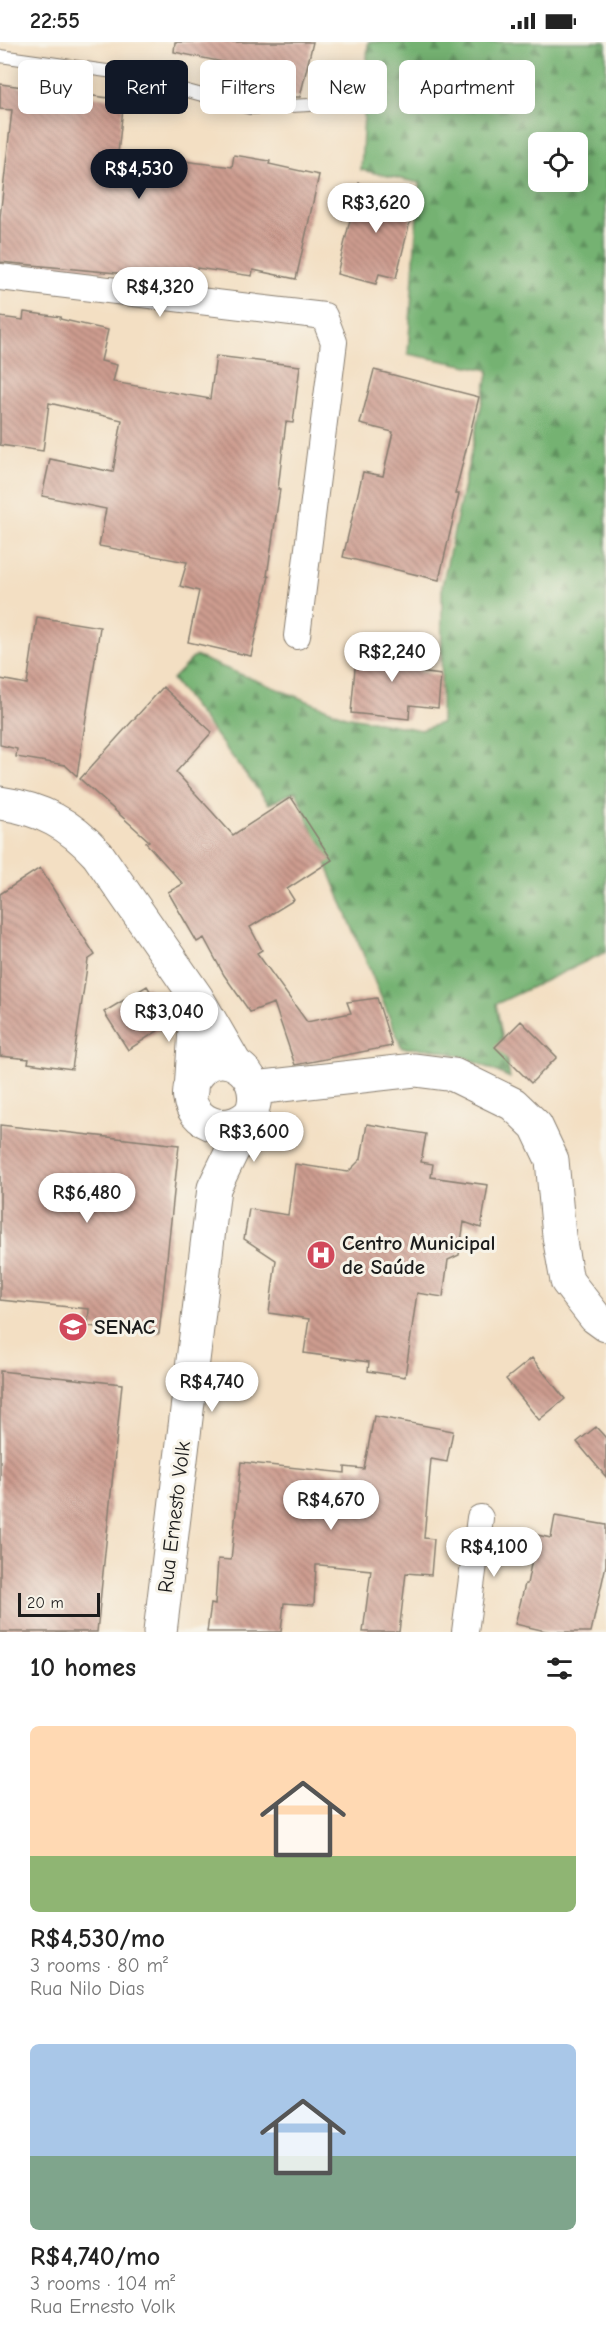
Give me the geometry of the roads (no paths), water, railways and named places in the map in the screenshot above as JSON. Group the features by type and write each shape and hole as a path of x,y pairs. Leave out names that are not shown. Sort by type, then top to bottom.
{"street":[{"path":"0,277 324,316 334,342 297,636"},
{"path":"0,803 19,806 57,819 84,839 98,855 197,998 246,1090 240,1123 220,1127 201,1119 193,1101 198,1072 206,1066 226,1062 246,1090"},
{"name":"Rua Ernesto Volk","path":"197,998 193,1101 214,1188"},
{"path":"246,1090 416,1070 454,1075 513,1104 536,1126 552,1160 559,1236 567,1281 595,1317 606,1325"},
{"name":"Rua Ernesto Volk","path":"160,1632 214,1188 246,1090"},
{"path":"465,1632 480,1518"}],"lane":[{"path":"0,56 121,74 250,108 308,105"}],"place":[{"name":"Centro Municipal de Saúde","path":"321,1255"},
{"name":"SENAC","path":"73,1327"}]}
